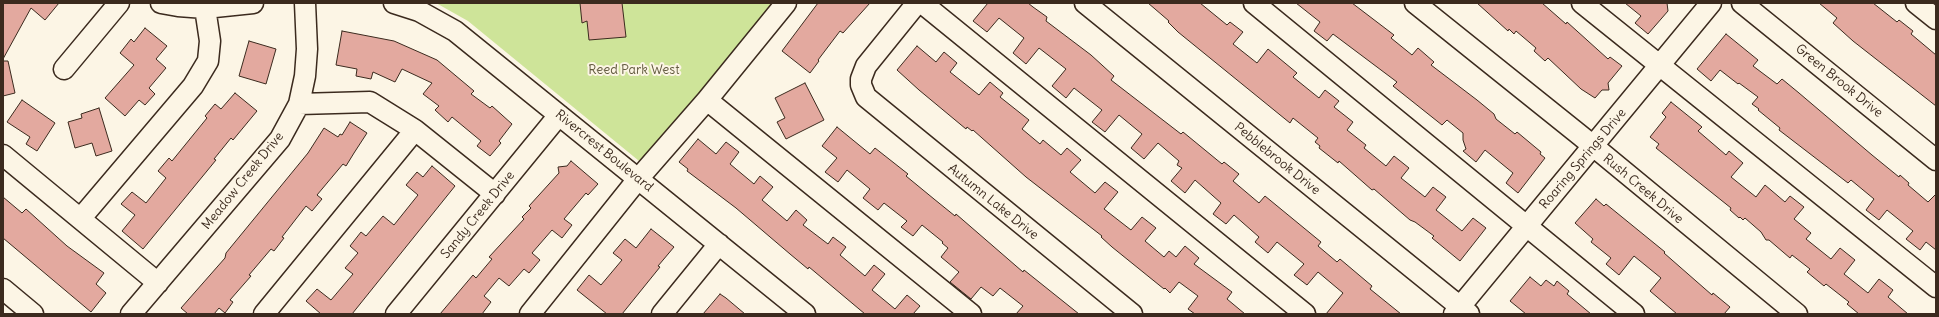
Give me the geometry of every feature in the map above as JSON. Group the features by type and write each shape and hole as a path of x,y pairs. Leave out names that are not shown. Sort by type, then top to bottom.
{"street":[{"path":"64,69 120,3"},
{"path":"161,3 205,8 231,4 253,3"},
{"name":"Meadow Creek Drive","path":"132,314 280,139 298,104 305,76 307,49 305,3"},
{"name":"Rivercrest Boulevard","path":"394,3 418,11 455,31 805,314"},
{"path":"530,314 638,179 707,100 786,3"},
{"name":"Autumn Lake Drive","path":"917,3 866,66 861,78 861,85 866,98 1132,314"},
{"path":"922,3 1305,314"},
{"name":"Pebblebrook Drive","path":"1085,3 1461,312"},
{"path":"1254,3 1634,314"},
{"name":"Rush Creek Drive","path":"1415,3 1593,146 1797,314"},
{"path":"1582,3 1936,287"},
{"name":"Roaring Springs Drive","path":"1461,312 1526,227 1711,3"},
{"name":"Green Brook Drive","path":"1742,3 1936,160"},
{"path":"1916,3 1936,19"},
{"path":"81,218 193,86 208,61 210,41 205,8"},
{"path":"707,100 971,314"},
{"path":"298,104 370,102 415,130 495,194"},
{"name":"Sandy Creek Drive","path":"396,314 559,115"},
{"path":"264,314 415,130"},
{"path":"3,155 158,283"},
{"path":"662,314 719,244"},
{"path":"3,289 33,314"}],"green space":[{"name":"Reed Park West","path":"436,3 777,3 644,165 468,21"}],"building":[{"path":"3,3 59,3 45,20 31,8 3,59"},
{"path":"580,3 622,3 626,37 589,40 587,21 582,23"},
{"path":"818,3 870,3 843,33 840,31 810,73 782,51"},
{"path":"988,3 1028,3 1047,17 1046,21 1091,55 1114,76 1111,80 1181,134 1183,132 1222,164 1224,162 1239,174 1233,181 1259,203 1265,196 1321,242 1318,246 1337,262 1340,259 1372,286 1370,289 1401,314 1326,314 1343,293 1318,272 1307,285 1294,275 1304,264 1277,242 1268,253 1255,242 1259,237 1234,215 1226,224 1213,214 1221,203 1195,180 1185,193 1171,181 1182,168 1177,165 1179,161 1158,143 1144,159 1131,148 1142,134 1119,115 1105,132 1092,122 1102,110 1074,88 1066,98 1052,86 1066,69 1039,48 1026,64 1013,53 1024,38 999,18 987,32 973,21"},
{"path":"1148,3 1200,3 1227,25 1230,22 1243,32 1233,44 1257,63 1268,49 1297,73 1293,77 1319,98 1325,90 1339,101 1334,107 1353,122 1347,130 1366,145 1364,148 1386,166 1394,156 1409,168 1401,178 1425,197 1433,187 1446,197 1436,210 1462,231 1473,218 1486,228 1460,261 1432,238 1434,236 1410,220 1374,189 1372,190 1339,161 1338,163 1319,148 1320,146 1315,142 1318,138 1293,118 1290,123 1178,32 1168,22 1169,21"},
{"path":"1296,3 1352,3 1394,35 1391,38 1412,55 1418,48 1434,62 1431,65 1477,100 1494,114 1496,119 1515,134 1517,132 1541,152 1540,154 1545,158 1518,193 1506,183 1513,173 1485,150 1476,162 1463,151 1466,149 1463,140 1463,133 1447,120 1442,125 1393,86 1397,82 1333,34 1327,41 1314,31 1320,22"},
{"path":"1477,3 1542,3 1566,24 1567,22 1608,59 1610,57 1622,66 1608,83 1609,90 1602,90 1595,98 1581,89 1548,58 1545,61 1534,51 1536,48 1516,31 1514,34 1509,29 1508,31"},
{"path":"1625,3 1667,3 1668,11 1648,34 1635,23 1641,16"},
{"path":"1819,3 1873,3 1897,22 1899,20 1913,31 1911,34 1936,55 1936,106 1853,41 1833,23 1837,18"},
{"path":"145,28 167,46 156,59 166,68 149,88 155,94 145,105 139,100 125,116 105,98 134,65 120,53 131,39 134,42"},
{"path":"342,31 394,41 437,60 474,91 471,94 490,108 492,106 512,124 499,141 501,143 490,156 477,146 481,141 452,117 448,122 435,110 439,106 423,94 432,83 402,69 395,82 373,72 371,79 356,76 357,69 336,65"},
{"path":"1726,34 1758,60 1753,66 1777,84 1782,79 1899,177 1900,175 1909,183 1908,185 1928,202 1936,194 1936,250 1926,242 1920,250 1906,239 1913,231 1887,210 1879,220 1866,210 1874,199 1851,180 1848,183 1779,130 1780,128 1752,104 1758,97 1720,70 1711,81 1697,69"},
{"path":"249,41 276,49 266,84 239,76"},
{"path":"917,46 936,62 944,52 957,63 950,72 979,95 990,82 1003,93 1000,97 1029,120 1022,129 1040,144 1043,140 1061,155 1067,148 1081,160 1070,172 1095,193 1105,182 1118,192 1104,209 1131,230 1142,217 1156,228 1145,241 1164,257 1169,251 1176,257 1185,246 1199,258 1194,264 1232,292 1227,299 1245,314 1195,314 1188,309 1198,296 1179,282 1170,293 1165,288 1164,289 1112,247 1101,237 1102,236 1026,177 973,130 972,131 967,127 966,129 897,70"},
{"path":"3,61 8,61 15,93 3,96"},
{"path":"805,83 824,120 786,139 777,122 785,118 775,98"},
{"path":"235,93 257,111 233,140 231,138 214,159 216,160 143,249 122,231 135,215 121,204 132,192 146,203 166,178 158,171 169,158 172,161 207,118 205,116 215,104 221,109"},
{"path":"22,100 55,123 37,151 26,144 30,137 7,122"},
{"path":"1671,102 1702,127 1698,131 1726,155 1729,151 1743,163 1731,177 1756,197 1765,185 1785,202 1790,196 1804,207 1794,219 1811,233 1806,239 1831,259 1840,248 1855,260 1844,274 1868,293 1879,279 1893,290 1888,297 1908,314 1859,314 1847,304 1849,302 1826,284 1824,286 1807,272 1810,269 1792,255 1790,258 1769,240 1766,240 1761,232 1745,218 1743,220 1740,217 1739,218 1730,210 1731,208 1656,148 1659,144 1650,137 1666,117 1662,113"},
{"path":"99,108 112,151 96,156 92,143 75,148 68,122 82,118 81,114"},
{"path":"350,122 367,133 346,166 343,164 317,195 322,199 312,211 306,206 282,237 284,238 274,251 271,249 249,275 251,276 230,300 233,302 225,313 219,308 214,314 188,314 181,308 225,258 226,253 308,153 324,128 338,137 340,134 342,135"},
{"path":"837,127 870,154 875,148 908,174 906,176 955,216 956,214 1023,272 1024,270 1079,314 1016,314 1023,306 1000,288 993,296 981,287 971,299 950,282 959,272 941,257 948,248 942,243 943,242 922,225 913,236 901,227 907,221 884,203 878,210 863,198 870,189 847,170 838,182 825,172 837,158 822,146"},
{"path":"698,139 716,154 726,142 739,152 730,164 754,184 760,176 773,187 762,200 787,221 796,210 807,220 803,225 828,244 833,237 846,247 840,255 865,276 874,265 885,274 872,290 895,309 907,295 920,306 913,314 865,314 809,267 808,269 736,208 687,171 688,169 679,162"},
{"path":"571,161 598,184 588,195 586,193 564,219 572,225 562,238 552,230 532,253 540,260 529,273 524,269 509,286 499,278 484,296 491,302 482,314 440,314 473,275 476,278 492,259 489,257 524,219 522,217 531,208 529,206 559,173 558,167 567,166"},
{"path":"432,166 455,186 352,314 321,314 306,301 317,289 331,300 353,274 345,268 358,253 350,246 361,232 366,236 383,216 394,225 418,195 406,185 417,172 423,177"},
{"path":"3,197 22,213 26,209 67,246 104,273 96,284 106,293 91,312 3,238"},
{"path":"1596,199 1604,206 1606,204 1665,252 1664,253 1712,295 1713,293 1730,307 1724,314 1677,314 1650,291 1661,278 1634,256 1619,275 1606,264 1611,258 1591,242 1593,239 1575,223"},
{"path":"651,229 674,247 658,266 660,267 622,314 607,314 577,290 589,275 601,285 622,260 613,253 625,239 636,248"},
{"path":"1530,277 1541,286 1546,280 1554,286 1557,281 1569,291 1567,294 1591,314 1526,314 1510,301"},
{"path":"720,294 726,298 745,314 703,314"}]}
